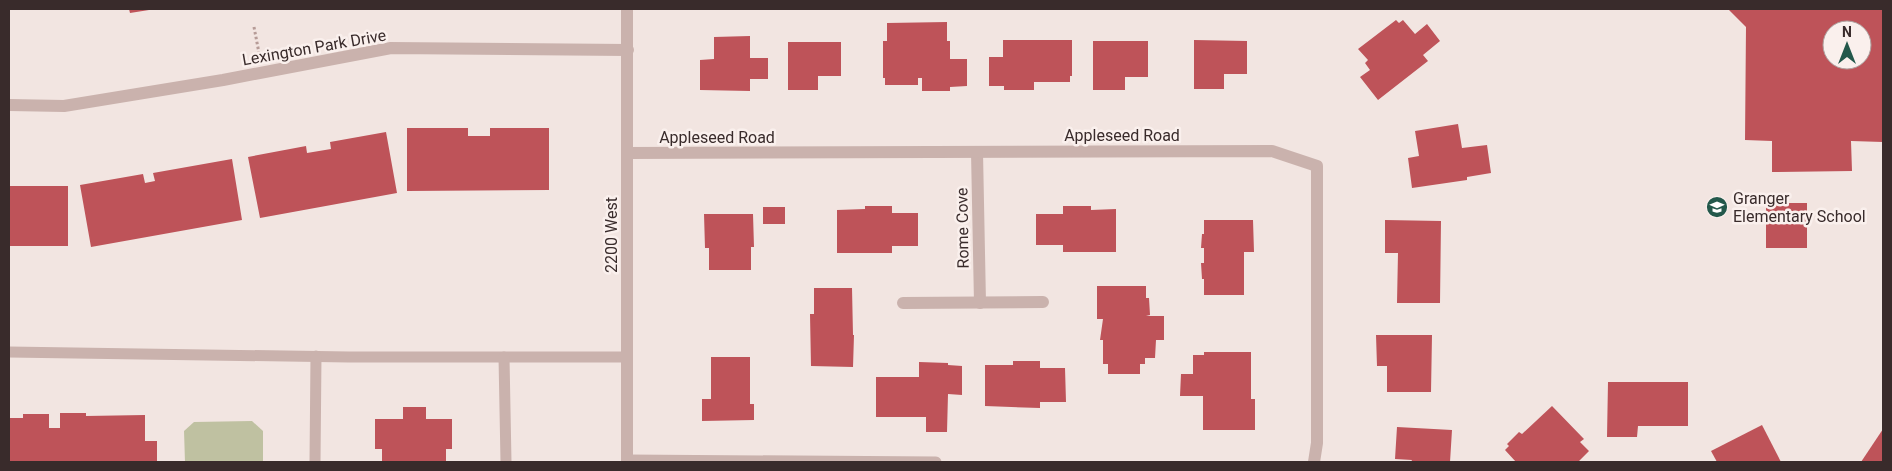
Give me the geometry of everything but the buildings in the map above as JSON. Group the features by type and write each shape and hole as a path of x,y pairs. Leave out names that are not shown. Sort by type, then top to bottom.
{"street":[{"name":"2200 West","path":"627,9 627,461"},
{"name":"Lexington Park Drive","path":"9,105 64,106 391,48 628,50"},
{"name":"Appleseed Road","path":"627,154 1272,151 1317,166 1317,443 1314,462"},
{"name":"Rome Cove","path":"978,152 980,303"},
{"path":"903,303 1043,302"}],"lane":[{"path":"9,352 316,356 627,357"},
{"path":"315,462 316,356"},
{"path":"504,357 506,462"},
{"path":"627,461 936,462"}],"path":[{"path":"254,27 263,72"}],"green space":[{"path":"252,421 263,431 263,462 185,462 184,431 194,422"}],"place":[{"name":"Granger Elementary School","path":"1717,207"}]}
